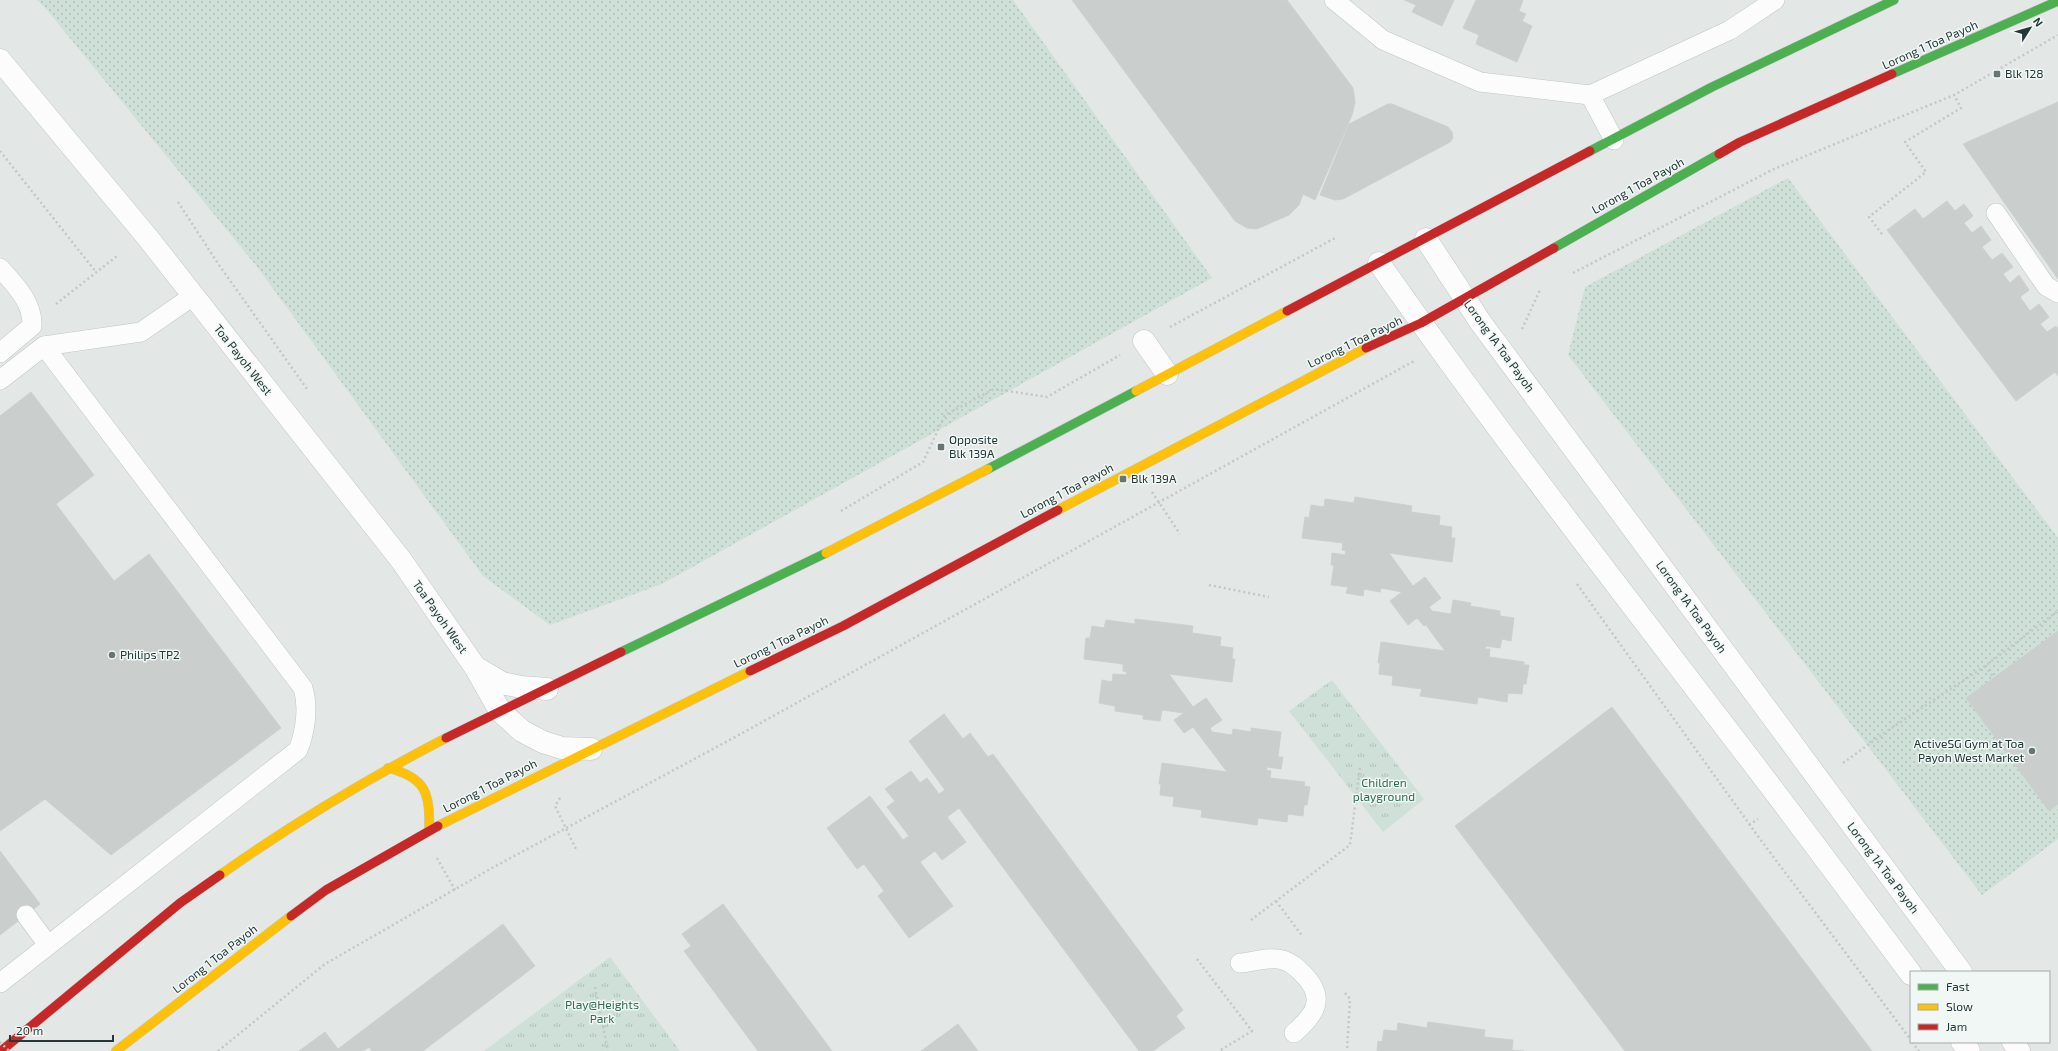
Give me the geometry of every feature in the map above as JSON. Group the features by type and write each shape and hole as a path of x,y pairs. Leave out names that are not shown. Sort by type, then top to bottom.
{"main road":[{"path":"1,1051 180,903 268,841 388,768 470,725 881,526 1712,87 1894,0"},
{"name":"Lorong 1 Toa Payoh","path":"116,1051 232,960 326,890 429,830 842,626 1137,467 1367,348 1421,323 1740,142 2058,1"},
{"path":"388,768 400,771 424,788 429,796 431,805 429,830"}],"street":[{"name":"Toa Payoh West","path":"0,60 148,238 401,560 475,667 500,711 522,731 543,742 562,748 591,749"},
{"name":"Lorong 1A Toa Payoh","path":"1426,239 1463,298 1960,971"},
{"path":"1379,263 1421,323 1646,626 1742,748 1910,973"},
{"path":"1144,341 1167,374"},
{"name":"Toa Payoh West","path":"475,667 502,683 521,687 547,689"},
{"path":"1963,1043 1969,1051"}],"lane":[{"path":"1334,0 1384,40 1480,82 1590,95 1730,30 1775,0"},
{"path":"1590,95 1614,140"},
{"path":"1996,213 2046,286 2058,293"},
{"path":"0,268 21,292 32,315 32,326 0,353"},
{"path":"0,380 44,346 141,332 193,296"},
{"path":"0,983 298,750 302,739 306,698 303,688 44,346"},
{"path":"26,915 48,945"},
{"path":"1240,963 1272,959 1282,960 1293,964 1312,985 1316,995 1316,1005 1313,1014 1294,1033"}],"path":[{"path":"1567,276 1774,169 1954,95 2058,35"},
{"path":"1882,234 1870,217 1926,172 1905,142 1961,108 1954,95"},
{"path":"0,151 96,272"},
{"path":"178,202 219,265 308,391"},
{"path":"834,514 923,462 945,415 994,388 1047,397 1144,341 1337,236"},
{"path":"56,305 117,256"},
{"path":"1522,334 1522,328 1540,290 1547,287"},
{"path":"218,1051 325,964 566,828 757,724 1158,501 1412,362 1415,366"},
{"path":"1137,467 1180,534"},
{"path":"1572,579 1760,839 1910,1038"},
{"path":"1209,585 1269,597"},
{"path":"1861,750 1985,666 2058,611"},
{"path":"1985,666 1994,678"},
{"path":"1251,920 1350,845 1360,767"},
{"path":"555,806 576,849"},
{"path":"1197,960 1252,1030 1219,1051"},
{"path":"595,987 608,1051"},
{"path":"0,1042 9,1051"}],"green space":[{"path":"37,0 1013,0 1212,278 662,584 550,625 483,576 258,268 47,10"},
{"path":"1788,178 2058,538 2058,839 1982,895 1568,355 1585,287"},
{"name":"Children playground","path":"1332,680 1424,799 1383,832 1289,711"},
{"name":"Play@Heights Park","path":"610,957 680,1051 484,1051"}],"building":[{"path":"1072,0 1287,0 1353,88 1355,102 1352,115 1315,200 1303,194 1299,205 1289,215 1257,229 1247,228 1235,221"},
{"path":"1404,0 1454,0 1442,26 1412,12 1416,5"},
{"path":"1476,0 1523,0 1519,11 1526,14 1522,21 1532,26 1517,62 1476,44 1479,35 1463,28"},
{"path":"2058,102 2058,279 1963,144"},
{"path":"1388,104 1392,104 1448,127 1452,132 1453,138 1450,142 1343,199 1335,200 1320,195 1349,124"},
{"path":"1947,201 1955,211 1964,204 1973,216 1964,223 1972,233 1981,226 1991,240 1982,247 1992,260 2002,253 2013,267 2003,274 2010,283 2019,275 2029,290 2020,297 2030,311 2039,304 2049,317 2040,324 2047,332 2056,326 2058,329 2058,376 2055,372 2016,401 1887,230 1915,209 1923,219"},
{"name":"Philips TP2","path":"31,392 94,475 56,504 114,581 149,554 281,728 111,855 45,799 0,831 0,416"},
{"path":"1355,497 1412,506 1411,512 1440,516 1439,525 1452,527 1451,538 1455,538 1452,562 1389,553 1413,586 1425,577 1441,598 1429,607 1432,611 1451,614 1453,600 1471,603 1470,606 1500,611 1500,616 1514,618 1511,641 1502,639 1500,648 1486,646 1485,649 1490,649 1489,657 1524,662 1524,665 1529,665 1526,684 1523,684 1522,694 1508,693 1507,702 1478,697 1477,704 1420,696 1422,689 1392,685 1393,676 1379,674 1380,663 1378,663 1381,642 1445,651 1426,625 1424,626 1417,618 1408,625 1390,601 1402,592 1381,588 1380,592 1364,589 1363,596 1346,593 1348,587 1331,585 1334,565 1331,565 1332,553 1345,555 1346,551 1342,550 1343,543 1302,538 1305,517 1309,518 1311,505 1324,507 1325,499 1354,503"},
{"path":"1135,619 1193,626 1192,633 1221,637 1220,646 1233,648 1232,659 1235,659 1232,682 1169,674 1193,707 1206,698 1222,720 1210,728 1212,732 1232,735 1233,729 1251,732 1251,728 1281,732 1278,757 1283,757 1281,769 1267,767 1266,770 1271,771 1270,778 1305,782 1304,786 1310,787 1307,805 1304,805 1303,816 1288,814 1287,822 1258,818 1257,825 1201,817 1202,810 1173,806 1174,797 1160,795 1161,784 1159,784 1162,763 1227,772 1193,727 1184,733 1174,720 1184,713 1162,710 1160,721 1143,719 1143,715 1115,711 1115,706 1099,703 1102,680 1112,682 1113,674 1126,675 1127,672 1123,671 1123,664 1084,659 1086,638 1090,638 1092,626 1104,628 1106,620 1135,624"},
{"name":"ActiveSG Gym at Toa Payoh West Market","path":"2058,631 2058,804 2049,811 1966,698"},
{"path":"1612,707 1872,1051 1625,1051 1455,826"},
{"path":"944,714 963,739 970,733 988,757 993,754 1183,1010 1176,1016 1185,1028 1153,1051 1139,1051 959,808 947,817 966,842 942,860 935,851 920,862 953,906 909,938 878,896 884,891 864,864 857,869 827,828 870,796 903,840 909,836 887,807 895,801 885,789 911,771 920,783 927,778 939,794 945,790 909,741"},
{"path":"0,851 40,904 0,935"},
{"path":"723,904 832,1051 758,1051 684,951 691,946 682,934"},
{"path":"503,924 535,966 423,1051 372,1051 369,1047 363,1051 299,1051 325,1032 338,1049"},
{"path":"1428,1022 1485,1030 1484,1037 1513,1040 1512,1050 1524,1051 1377,1051 1378,1041 1382,1042 1384,1030 1397,1031 1398,1023 1427,1028"},
{"path":"958,1024 978,1051 921,1051"}],"traffic: fast":[{"path":"1590,151 1712,87 1894,0"},
{"path":"1892,74 2058,1"},
{"path":"1554,248 1719,154"},
{"path":"988,469 1136,391"},
{"path":"621,652 826,553"}],"traffic: slow":[{"path":"1136,391 1287,311"},
{"path":"1058,510 1366,348"},
{"path":"826,553 988,469"},
{"path":"438,826 750,671"},
{"path":"220,875 330,803 446,738"},
{"path":"388,768 410,776 423,788 427,796 429,806 429,830"},
{"path":"116,1051 291,916"}],"traffic: jam":[{"path":"1719,154 1740,142 1892,74"},
{"path":"1287,311 1590,151"},
{"path":"1366,348 1421,323 1554,248"},
{"path":"750,671 843,626 1058,510"},
{"path":"446,738 621,652"},
{"path":"291,916 326,890 438,826"},
{"path":"1,1051 180,903 220,875"}],"place":[{"name":"Blk 128","path":"1997,74"},
{"name":"Opposite Blk 139A","path":"941,447"},
{"name":"Blk 139A","path":"1123,479"},
{"name":"Philips TP2","path":"112,655"},
{"name":"ActiveSG Gym at Toa Payoh West Market","path":"2032,751"}]}
